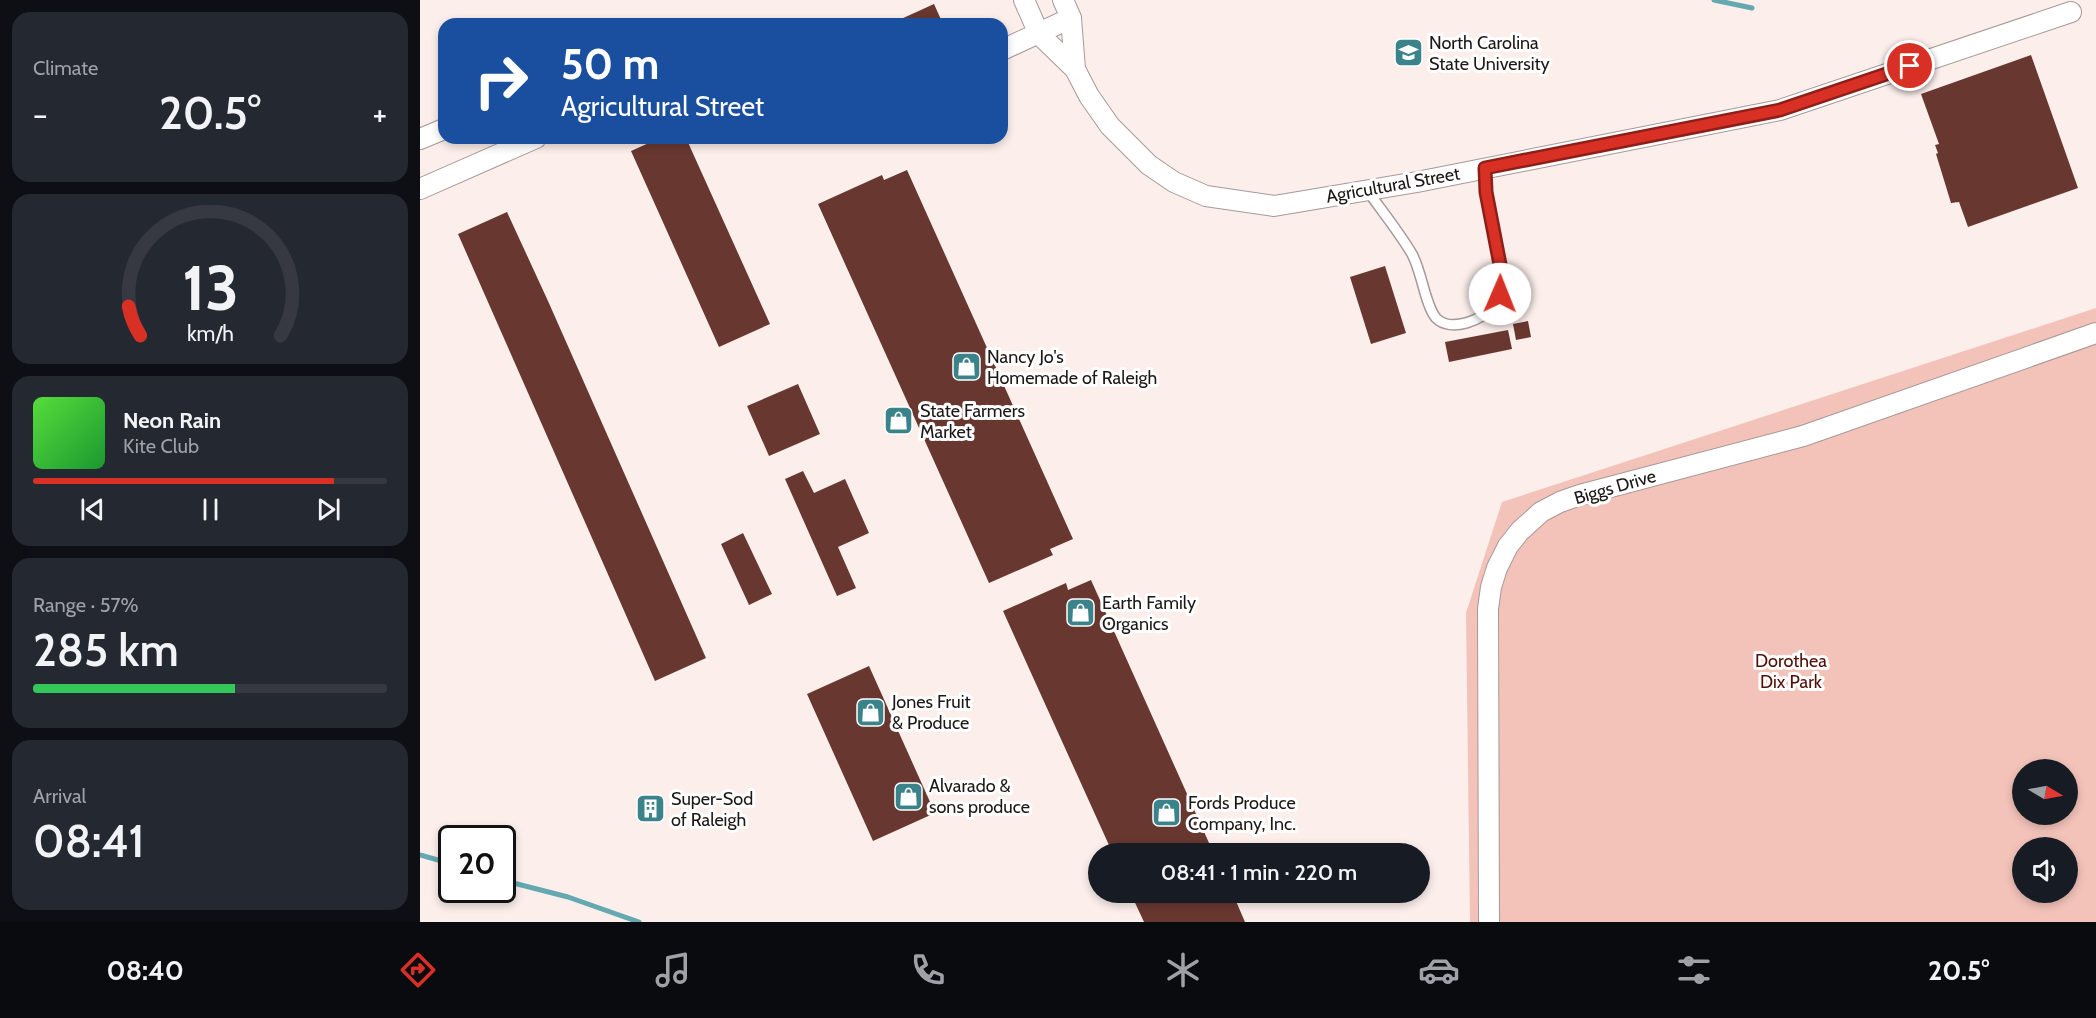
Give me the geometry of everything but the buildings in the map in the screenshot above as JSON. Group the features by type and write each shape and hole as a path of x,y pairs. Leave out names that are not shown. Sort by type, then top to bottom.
{"street":[{"name":"Agricultural Street","path":"1024,0 1039,34 1075,69 1089,96 1110,126 1149,165 1174,182 1206,196 1274,206 1485,168 1780,110 2071,12"},
{"name":"Agricultural Street","path":"1063,0 1071,18 1075,69"},
{"path":"1008,47 1071,18"},
{"path":"420,139 438,132"},
{"path":"420,189 508,144"},
{"name":"Biggs Drive","path":"1489,922 1488,609 1497,568 1508,546 1520,531 1541,513 1580,495 1803,436 2096,333"}],"lane":[{"path":"1367,190 1412,255 1425,286 1430,309 1438,321 1450,324 1464,322 1482,317 1492,308 1500,294 1503,280 1486,192 1485,168"}],"green space":[{"name":"Dorothea Dix Park","path":"2096,308 2096,922 1470,922 1466,613 1502,502"}],"waterway":[{"path":"1714,0 1752,8"},
{"path":"420,855 438,860"},
{"path":"516,884 568,897 639,922"}],"place":[{"name":"North Carolina State University","path":"1408,53"},
{"name":"Nancy Jo's Homemade of Raleigh","path":"966,367"},
{"name":"State Farmers Market","path":"899,421"},
{"name":"Earth Family Organics","path":"1081,613"},
{"name":"Jones Fruit & Produce","path":"871,712"},
{"name":"Alvarado & sons produce","path":"908,796"},
{"name":"Super-Sod of Raleigh","path":"650,809"},
{"name":"Fords Produce Company, Inc.","path":"1167,813"}],"route":[{"path":"1500,294 1503,280 1486,192 1485,168 1780,110 1910,66"}]}
